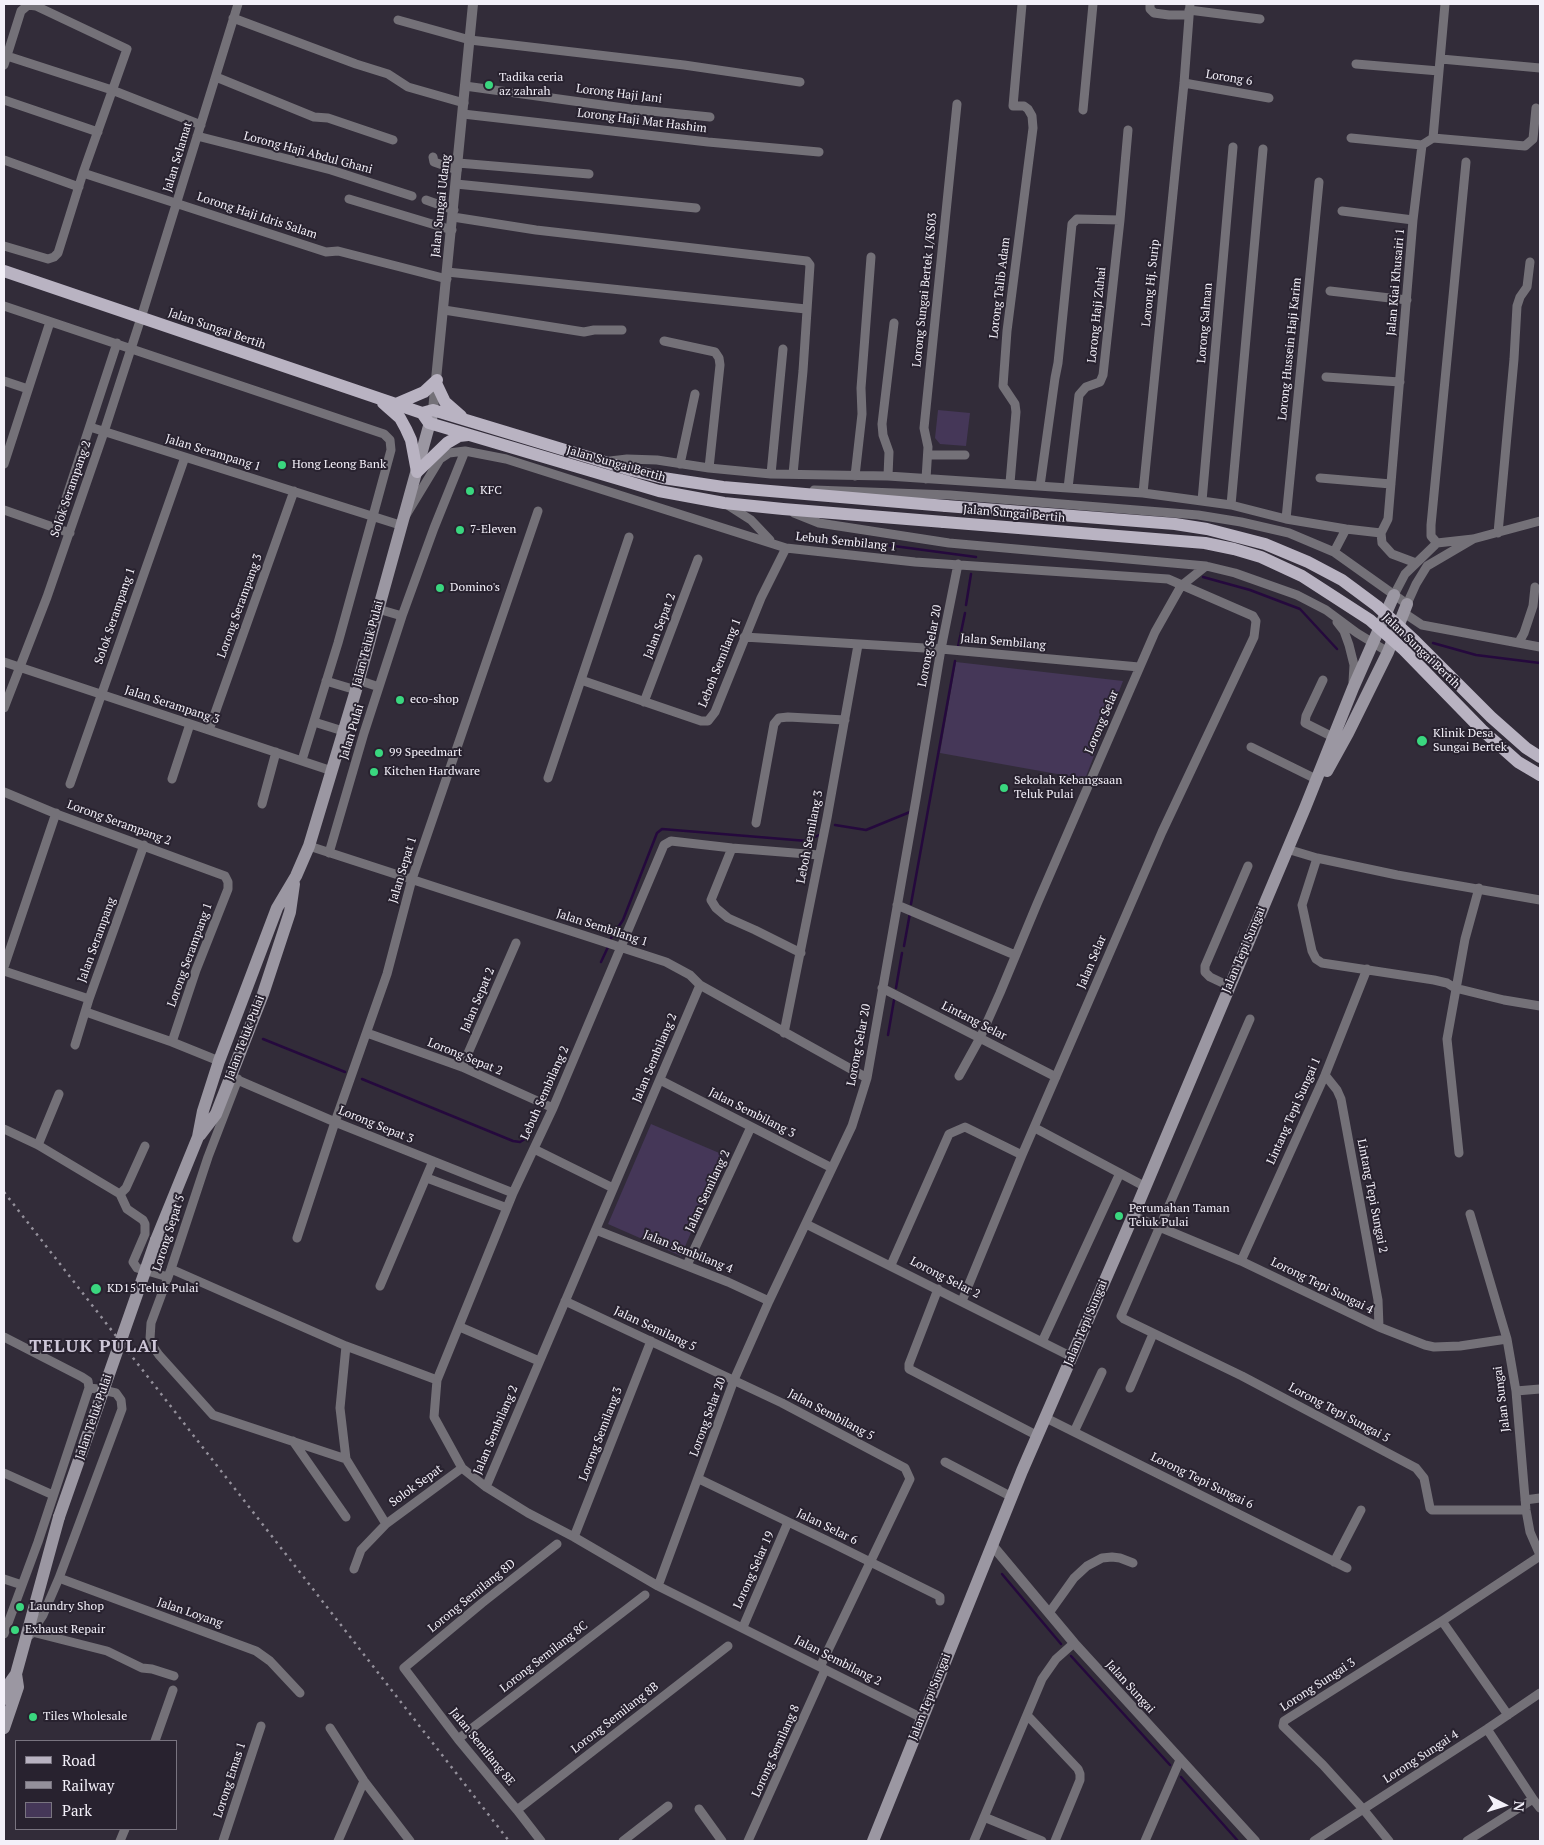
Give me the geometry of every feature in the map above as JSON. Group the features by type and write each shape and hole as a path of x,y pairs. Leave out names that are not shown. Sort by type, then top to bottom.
{"main road":[{"name":"Jalan Sungai Bertih","path":"4,271 428,415 468,435 659,491 782,509 1205,543 1234,549 1302,576 1370,620 1404,650 1482,730 1518,762 1540,775"},
{"path":"396,404 424,392 436,381 445,402 451,410 471,422"},
{"path":"377,398 400,418 406,429 417,472"},
{"name":"Jalan Sungai Bertih","path":"428,415 471,422 663,478 723,487 784,493 1165,524 1207,529 1265,544 1308,562 1342,580 1377,606 1491,717 1526,748 1540,757"},
{"name":"Jalan Teluk Pulai","path":"4,1699 9,1684 16,1674 59,1516 156,1240 198,1137 203,1111 219,1061 277,908 296,876 309,846 417,472 428,415"},
{"path":"417,472 447,442 459,436 468,435"},
{"name":"Jalan Tepi Sungai","path":"872,1841 1012,1497 1133,1216 1144,1186 1305,808 1353,688 1394,595"},
{"name":"Jalan Tepi Sungai","path":"1305,808 1348,733 1388,652 1405,608"},
{"name":"Jalan Teluk Pulai","path":"198,1137 216,1114 234,1078 290,912 296,876"},
{"path":"231,1029 240,1013 259,968 268,959 273,963"},
{"name":"Jalan Teluk Pulai","path":"4,1728 18,1687 16,1674"}],"street":[{"name":"Jalan Selamat","path":"141,318 238,4"},
{"name":"Jalan Sungai Udang","path":"428,415 436,381 444,310 473,4"},
{"name":"Lorong Talib Adam","path":"1010,483 1016,412 1015,404 1003,386 1009,314 1033,128 1032,116 1028,109 1024,106 1013,106 1022,4"},
{"path":"1083,110 1094,4"},
{"path":"1150,4 1150,9 1154,13 1168,15 1189,10 1260,19"},
{"path":"1433,138 1445,4"},
{"path":"4,246 48,260 58,253 83,174 112,90 128,49 36,6 28,5 21,11 6,54 112,90 201,125"},
{"name":"Lorong Hj. Surip","path":"1143,493 1184,80 1189,10"},
{"name":"Lorong Haji Mat Hashim","path":"233,18 388,74 408,87 463,108 708,142 819,152"},
{"path":"398,20 470,40 684,65 800,82"},
{"path":"1441,59 1540,68"},
{"path":"1356,64 1439,71"},
{"path":"216,77 314,117 328,118 393,140"},
{"name":"Lorong 6","path":"1184,80 1269,98"},
{"name":"Lorong Haji Jani","path":"465,86 710,117"},
{"path":"4,100 98,132"},
{"name":"Lorong Sungai Bertek 1/KS03","path":"926,478 928,447 924,428 957,104"},
{"path":"1351,138 1422,145 1433,138 1525,146 1533,140 1536,108"},
{"name":"Lorong Haji Zuhai","path":"1068,488 1079,395 1086,387 1100,382 1103,375 1128,130"},
{"name":"Lorong Haji Abdul Ghani","path":"197,136 331,170 412,196"},
{"name":"Jalan Kiai Khusairi 1","path":"1380,533 1388,519 1413,220 1422,145"},
{"name":"Lorong Salman","path":"1202,501 1233,148"},
{"path":"1231,505 1263,149"},
{"path":"433,157 434,162 458,166 589,174"},
{"path":"4,160 79,186"},
{"path":"1437,543 1432,536 1431,525 1466,162"},
{"name":"Lorong Haji Idris Salam","path":"83,174 326,252 338,251 447,276 806,309"},
{"name":"Lorong Hussein Haji Karim","path":"1286,519 1319,182"},
{"path":"456,184 696,208"},
{"path":"349,199 452,230"},
{"path":"426,200 453,213 536,230 807,261 810,265 803,371 793,474"},
{"path":"1342,211 1413,220"},
{"path":"1040,486 1054,378 1058,363 1072,224 1077,219 1120,220"},
{"path":"855,476 862,414 861,388 871,257"},
{"path":"1498,533 1517,306 1520,297 1527,287 1530,262"},
{"path":"1330,292 1407,300"},
{"path":"4,306 384,434 390,440 391,450 373,516 302,760"},
{"path":"444,310 584,332 591,330 622,330"},
{"name":"Solok Serampang 2","path":"4,708 70,533 141,318"},
{"path":"4,464 50,322"},
{"path":"888,476 889,452 883,435 882,424 894,323"},
{"path":"664,340 715,352 719,358 720,365 709,468"},
{"path":"56,529 117,343"},
{"path":"770,474 783,349"},
{"path":"1326,377 1400,382"},
{"path":"4,381 28,389"},
{"path":"680,464 695,394"},
{"name":"Jalan Serampang 1","path":"90,427 400,526"},
{"name":"Lebuh Sembilang 1","path":"400,526 440,459 449,453 465,451 506,459 786,548 915,562 1173,581 1253,616 1256,621 1254,636"},
{"name":"Jalan Pulai","path":"329,853 402,616 465,451"},
{"path":"928,455 965,456"},
{"name":"Solok Serampang 1","path":"70,784 185,457"},
{"path":"603,462 637,460 770,474 888,476 1143,493 1231,505 1286,519 1380,533 1382,543 1392,554 1416,563"},
{"path":"1320,478 1391,484"},
{"path":"784,493 824,489 950,495 1198,515 1241,522 1289,533 1334,552 1394,595 1422,625 1540,647"},
{"name":"Lorong Serampang 3","path":"209,730 294,491"},
{"path":"724,502 750,520 772,542"},
{"path":"782,509 819,523 948,543 1206,566 1269,584 1297,596 1326,610 1357,633 1388,652"},
{"path":"4,510 70,533"},
{"name":"Jalan Sepat 1","path":"297,1238 387,974 412,879 538,511"},
{"path":"1394,595 1405,574 1437,543 1473,539 1540,521"},
{"path":"1334,552 1346,529"},
{"path":"548,778 629,538"},
{"path":"1405,608 1427,566 1473,539"},
{"name":"Leboh Semilang 1","path":"580,680 701,721 708,720 715,712 769,579 786,548"},
{"name":"Jalan Sepat 2","path":"644,702 698,558"},
{"name":"Lorong Selar 20","path":"658,1586 734,1380 769,1301 852,1126 867,1078 941,649 958,564"},
{"name":"Lorong Selar","path":"959,1076 980,1038 1155,632 1181,586 1206,566"},
{"path":"1519,642 1533,606 1535,587"},
{"path":"378,608 402,616"},
{"path":"1326,610 1344,631 1349,645 1354,665 1353,688"},
{"name":"Jalan Selar","path":"962,1301 1022,1155 1162,832 1254,636"},
{"name":"Jalan Sembilang","path":"744,637 941,649 1139,666"},
{"name":"Leboh Semilang 3","path":"784,1033 820,855 858,645"},
{"name":"Jalan Serampang 3","path":"4,662 332,771"},
{"path":"1324,680 1306,716 1305,723 1333,738"},
{"path":"326,682 379,687"},
{"path":"756,823 774,724 779,718 845,720"},
{"path":"314,722 343,731"},
{"path":"172,779 190,724"},
{"path":"1251,747 1316,779"},
{"path":"262,804 276,752"},
{"name":"Lorong Serampang 2","path":"4,792 56,814 226,876"},
{"path":"4,967 56,814"},
{"name":"Lebuh Sembilang 2","path":"486,1487 462,1468 434,1417 437,1380 513,1193 553,1108 666,842 820,855"},
{"name":"Jalan Serampang","path":"75,1045 89,999 144,845"},
{"name":"Jalan Sembilang 1","path":"309,846 622,946 666,962 690,975 700,985 867,1078"},
{"path":"732,848 711,900 716,908 728,918 801,953"},
{"path":"1287,849 1317,858 1398,875 1540,900"},
{"path":"1317,858 1302,905 1312,951 1316,959 1322,963 1434,980 1447,983 1455,988 1504,1000 1540,1006"},
{"path":"1229,986 1210,977 1205,972 1205,966 1248,866"},
{"name":"Lorong Serampang 1","path":"172,1042 196,970 228,889 226,876"},
{"path":"1459,1153 1447,1039 1465,940 1479,888"},
{"path":"896,905 1015,955"},
{"name":"Jalan Sepat 2","path":"462,1067 516,943"},
{"name":"Lintang Tepi Sungai 1","path":"1241,1261 1324,1075 1367,969"},
{"path":"4,971 89,999"},
{"name":"Jalan Sembilang 2","path":"700,985 486,1487 528,1513 574,1537 658,1586 922,1718"},
{"name":"Lintang Selar","path":"882,988 1056,1077"},
{"path":"86,1012 172,1042 219,1061"},
{"path":"1161,1227 1250,1019"},
{"name":"Lorong Sepat 2","path":"367,1033 462,1067 553,1108"},
{"name":"Lintang Tepi Sungai 2","path":"1324,1075 1341,1099 1378,1300 1379,1327"},
{"name":"Lorong Sepat 3","path":"234,1078 335,1122 513,1193"},
{"name":"Lorong Sepat 5","path":"234,1078 170,1273 151,1323 150,1338 159,1355 213,1415 346,1459"},
{"name":"Jalan Sembilang 3","path":"660,1080 832,1168"},
{"path":"38,1145 59,1094"},
{"name":"Jalan Semilang 2","path":"687,1265 751,1127"},
{"path":"891,1265 949,1134 965,1127 1022,1155"},
{"path":"1035,1128 1144,1186"},
{"path":"4,1129 38,1145 120,1194 127,1209 143,1220 145,1224 145,1234 133,1262 137,1268 170,1273 346,1346 437,1380"},
{"path":"120,1194 126,1188 144,1146"},
{"path":"534,1148 613,1188"},
{"path":"380,1286 433,1161"},
{"path":"1042,1342 1120,1173"},
{"path":"427,1178 507,1208"},
{"name":"Jalan Sungai","path":"1470,1214 1507,1339 1516,1391 1526,1510 1530,1532 1540,1555"},
{"name":"Lorong Tepi Sungai 4","path":"1133,1216 1241,1261 1379,1327 1425,1345 1434,1347 1460,1346 1507,1339"},
{"name":"Lorong Selar 2","path":"806,1224 1072,1356"},
{"name":"Lorong Tepi Sungai 5","path":"1161,1227 1121,1312 1124,1320 1242,1376 1416,1468 1424,1478 1432,1510 1526,1510"},
{"name":"Jalan Sembilang 4","path":"596,1230 687,1265 769,1301"},
{"path":"938,1289 909,1364 909,1369 1038,1436"},
{"name":"Jalan Semilang 5","path":"565,1301 734,1380"},
{"path":"460,1327 540,1361"},
{"path":"1130,1388 1153,1334"},
{"path":"4,1337 82,1377 88,1381 89,1388 4,1634"},
{"name":"Lorong Semilang 3","path":"574,1537 651,1341"},
{"path":"346,1346 340,1408 346,1459 386,1524"},
{"path":"1074,1432 1102,1372"},
{"name":"Jalan Sembilang 5","path":"734,1380 782,1403 905,1468 910,1479"},
{"path":"23,1645 43,1615 122,1409 121,1400 116,1393 89,1388"},
{"path":"1516,1391 1540,1389"},
{"name":"Lorong Tepi Sungai 6","path":"1046,1418 1346,1568"},
{"path":"293,1441 346,1517"},
{"path":"945,1462 1012,1497"},
{"name":"Solok Sepat","path":"354,1569 360,1550 386,1524 462,1468"},
{"path":"4,1473 53,1495"},
{"name":"Jalan Selar 6","path":"699,1479 937,1595 940,1597 940,1601"},
{"name":"Lorong Semilang 8","path":"748,1841 870,1562 910,1479"},
{"path":"1525,1500 1540,1498"},
{"path":"1334,1562 1361,1510"},
{"name":"Lorong Selar 19","path":"742,1627 788,1522"},
{"name":"Lorong Semilang 8D","path":"404,1668 557,1544"},
{"name":"Jalan Sungai","path":"992,1545 1074,1643 1255,1841"},
{"name":"Lorong Sungai 3","path":"1363,1809 1323,1765 1283,1726 1284,1721 1442,1622 1540,1555"},
{"path":"1049,1613 1074,1578 1087,1566 1102,1558 1112,1557 1133,1563"},
{"name":"Jalan Loyang","path":"58,1578 256,1651 270,1661 300,1693"},
{"path":"4,1579 22,1585"},
{"name":"Lorong Semilang 8C","path":"458,1739 645,1595"},
{"path":"1442,1622 1508,1715"},
{"path":"32,1632 107,1651 142,1668 174,1676"},
{"path":"974,1841 1042,1678 1056,1659 1074,1643"},
{"name":"Lorong Semilang 8B","path":"518,1810 728,1646"},
{"name":"Jalan Semilang 8E","path":"404,1668 458,1739 518,1810 541,1841"},
{"path":"155,1740 173,1690"},
{"name":"Lorong Sungai 4","path":"1314,1841 1487,1729 1540,1692"},
{"path":"1027,1715 1078,1769 1080,1774 1080,1780 1055,1841"},
{"name":"Lorong Emas 1","path":"223,1841 261,1726"},
{"path":"330,1728 364,1781 410,1841"},
{"path":"1487,1729 1540,1808"},
{"path":"1145,1841 1180,1760"},
{"path":"338,1841 364,1781"},
{"path":"1467,1841 1533,1799"},
{"path":"623,1841 668,1806"},
{"path":"699,1808 718,1840"},
{"path":"1363,1809 1389,1841"},
{"path":"984,1817 1042,1841"}],"green space":[{"path":"938,410 970,413 966,446 940,444 935,438"},
{"path":"956,662 1123,681 1085,779 940,753"},
{"path":"651,1124 724,1155 681,1256 608,1224"}],"waterway":[{"path":"799,536 864,542 976,557"},
{"path":"966,605 971,574"},
{"path":"1203,577 1250,590 1300,609 1337,649"},
{"path":"958,647 965,613"},
{"path":"1433,643 1476,655 1540,663"},
{"path":"911,904 955,661"},
{"path":"835,825 866,830 910,812"},
{"path":"611,938 623,920 657,833 662,829 807,841 819,835"},
{"path":"904,946 910,913"},
{"path":"601,962 608,947"},
{"path":"896,988 902,953"},
{"path":"888,1035 894,1000"},
{"path":"263,1039 345,1072"},
{"path":"362,1079 513,1141 520,1142 525,1139 537,1110"},
{"path":"1002,1574 1061,1644"},
{"path":"1071,1656 1170,1765"},
{"path":"1181,1777 1238,1841"}],"railway":[{"path":"4,1192 509,1841"}],"place":[{"name":"Tadika ceria az zahrah","path":"489,85"},
{"name":"Hong Leong Bank","path":"282,465"},
{"name":"KFC","path":"470,491"},
{"name":"7-Eleven","path":"460,530"},
{"name":"Domino's","path":"440,588"},
{"name":"eco-shop","path":"400,700"},
{"name":"Klinik Desa Sungai Bertek","path":"1422,741"},
{"name":"99 Speedmart","path":"379,753"},
{"name":"Kitchen Hardware","path":"374,772"},
{"name":"Sekolah Kebangsaan Teluk Pulai","path":"1004,788"},
{"name":"Perumahan Taman Teluk Pulai","path":"1119,1216"},
{"name":"KD15 Teluk Pulai","path":"96,1289"},
{"name":"Laundry Shop","path":"20,1607"},
{"name":"Exhaust Repair","path":"15,1630"},
{"name":"Tiles Wholesale","path":"33,1717"}],"district":[{"name":"TELUK PULAI","path":"94,1347"}]}
